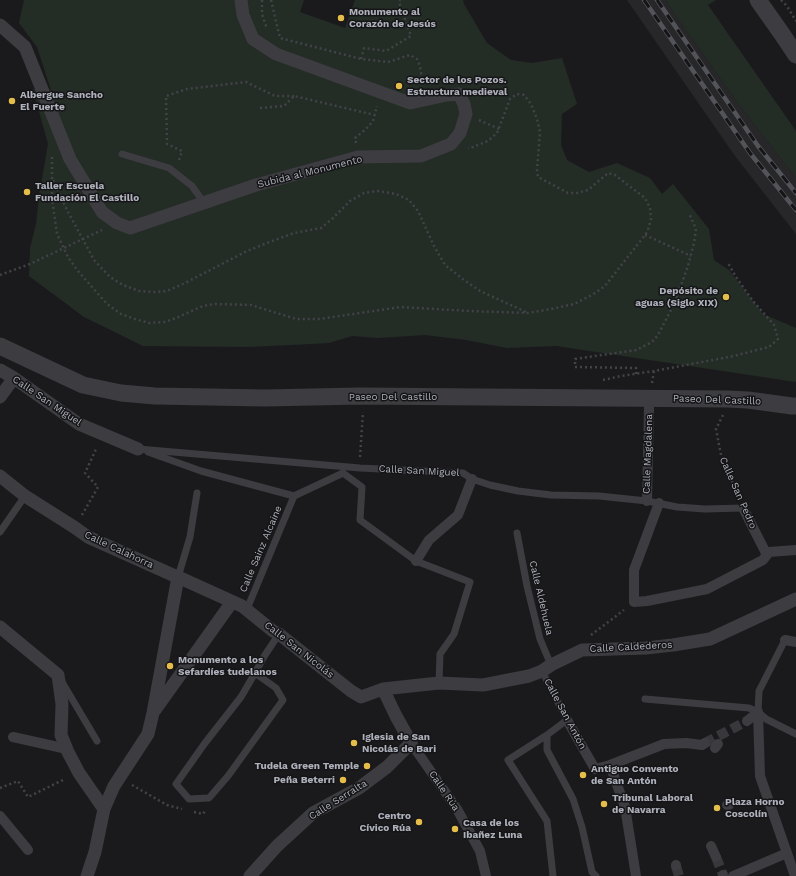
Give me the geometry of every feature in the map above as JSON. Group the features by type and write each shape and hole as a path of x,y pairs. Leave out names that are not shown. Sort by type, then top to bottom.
{"street":[{"path":"241,0 243,15 253,39 276,54 410,103 459,94 464,104 466,114 460,132 451,144"},
{"path":"758,0 796,55"},
{"name":"Subida al Monumento","path":"0,25 25,47 70,159 102,212 117,223 130,228 256,185 358,157 421,156 451,144"},
{"name":"Paseo Del Castillo","path":"0,346 83,385 121,393 155,396 265,398 364,396 728,399 796,406"},
{"name":"Calle San Miguel","path":"0,370 14,378 79,424 138,449"},
{"path":"0,397 14,378"},
{"name":"Calle Magdalena","path":"647,501 650,407"},
{"name":"Calle Calahorra","path":"0,476 25,496 88,537 247,609"},
{"path":"416,561 429,540 458,515 472,478"},
{"path":"659,503 634,570 634,602 647,601 707,589 763,560 769,552 796,550"},
{"name":"Calle San Pedro","path":"743,508 766,555"},
{"path":"87,876 96,852 104,809 114,786 148,734 178,577"},
{"name":"Calle Caldederos","path":"351,691 361,697 383,689 440,683 483,685 529,676 582,650 673,646 710,639 796,598"},
{"path":"153,713 232,602"},
{"name":"Calle San Nicolás","path":"247,609 351,691"},
{"path":"0,627 58,675 62,704 61,735 79,772 104,809"},
{"path":"785,640 796,642"},
{"name":"Calle Rúa","path":"383,689 411,743 457,809 480,851 486,876"},
{"path":"747,721 758,712"},
{"path":"758,712 760,776 764,794 795,876"},
{"name":"Calle San Antón","path":"567,720 595,769 610,765"},
{"path":"13,737 66,748"},
{"name":"Calle Serralta","path":"250,876 277,846 313,813 359,788 387,767 411,743"},
{"path":"636,876 625,807 610,765 664,744 686,743 702,745 705,743"},
{"path":"0,816 28,850"},
{"path":"711,846 716,857"},
{"path":"733,876 787,853"}],"lane":[{"path":"122,154 169,168 192,186 204,203"},
{"name":"Calle San Miguel","path":"138,449 360,468 462,473 490,485 518,491 551,495 599,496 647,501 676,507 705,509 743,508"},
{"name":"Calle San Miguel","path":"138,449 201,472 294,496"},
{"path":"294,496 343,473 362,487 360,520 416,561 470,582 454,634 440,654 440,683"},
{"path":"178,577 190,537 197,493"},
{"path":"0,532 25,496"},
{"name":"Calle Sainz Alcaine","path":"247,609 294,496"},
{"name":"Calle Aldehuela","path":"517,533 527,586 547,668"},
{"path":"255,673 276,688 283,700 228,776 209,798 189,799 176,784 205,742 242,697 255,673 265,655 280,634"},
{"path":"758,712 759,691 785,640"},
{"name":"Calle San Antón","path":"547,668 567,720"},
{"path":"58,675 97,741"},
{"path":"645,699 748,708 758,712 766,719 796,734"},
{"path":"553,876 547,821 508,760 567,720"},
{"path":"547,735 547,750 573,799 582,827 592,872 596,876"}],"path":[{"path":"262,0 262,14 276,54"},
{"path":"271,0 280,38 361,59 388,62 410,55 417,59 420,66 422,79 431,98"},
{"path":"361,59 364,48 386,51 411,36 399,2 400,0"},
{"path":"781,0 787,6 796,22"},
{"path":"178,161 182,151 167,144 166,96 187,89 246,82 275,96 294,96 375,115"},
{"path":"358,157 355,138 373,121 380,92"},
{"path":"52,152 52,199 56,234 76,270 107,304 121,314 149,323 164,322 203,306 214,304 251,305 296,319 320,319 400,307 528,313 551,309 574,304 592,295 605,286 645,235 651,219 650,208 646,198 614,175 608,173 588,190 577,193 568,193 538,177 537,170 540,132 531,104 524,95 517,94 510,99 499,129 488,141 473,147 459,149 451,144"},
{"path":"260,108 284,106 294,96"},
{"path":"466,114 499,129"},
{"path":"52,178 68,212 94,260 110,277 123,285 139,291 154,292 167,290 185,283 245,252 267,243 294,233 320,228 332,219 350,201 364,193 378,191 396,194 409,200 418,211 434,246 445,265 480,291 528,313"},
{"path":"636,374 636,368 575,367 575,359 636,350 652,342 658,335 675,302 691,256 696,229 689,213"},
{"path":"0,275 30,264 117,223"},
{"path":"645,235 691,256"},
{"path":"600,380 741,354 769,347 778,339 774,325 753,301 728,263"},
{"path":"360,468 363,410"},
{"name":"Calle San Pedro","path":"723,415 716,429 722,455 743,508"},
{"path":"74,528 98,487 85,473 103,434"},
{"path":"0,788 18,781 28,797 79,772"}],"shaded area":[{"path":"24,0 304,0 300,12 345,28 355,0 463,0 487,43 511,60 532,63 562,58 577,104 562,114 561,145 567,160 589,172 617,163 650,178 662,194 673,184 709,229 714,260 729,270 763,314 796,328 796,382 556,346 507,348 466,340 425,335 377,338 352,336 329,343 247,347 143,346 84,317 29,276 30,248 36,224 48,144 33,89 51,90 37,47 19,23"},
{"path":"627,0 666,0 675,15 740,106 796,178 796,234 735,156"},
{"path":"666,0 716,0 708,5 796,131 796,178 740,106 675,15"}],"tunnel":[{"path":"705,743 747,721"},
{"path":"716,857 723,875"},
{"path":"676,866 679,876"}],"railway":[{"path":"644,0 750,153 796,210"},
{"path":"657,0 758,146 796,193"}],"place":[{"name":"Monumento al Corazón de Jesús","path":"341,18"},
{"name":"Sector de los Pozos. Estructura medieval","path":"399,86"},
{"name":"Albergue Sancho El Fuerte","path":"12,101"},
{"name":"Taller Escuela Fundación El Castillo","path":"27,192"},
{"name":"Depósito de aguas (Siglo XIX)","path":"726,297"},
{"name":"Monumento a los Sefardíes tudelanos","path":"170,666"},
{"name":"Iglesia de San Nicolás de Bari","path":"354,743"},
{"name":"Tudela Green Temple","path":"367,766"},
{"name":"Antiguo Convento de San Antón","path":"583,775"},
{"name":"Peña Beterri","path":"343,780"},
{"name":"Tribunal Laboral de Navarra","path":"604,804"},
{"name":"Plaza Horno Coscolín","path":"717,808"},
{"name":"Centro Cívico Rúa","path":"419,822"},
{"name":"Casa de los Ibañez Luna","path":"455,829"}]}
